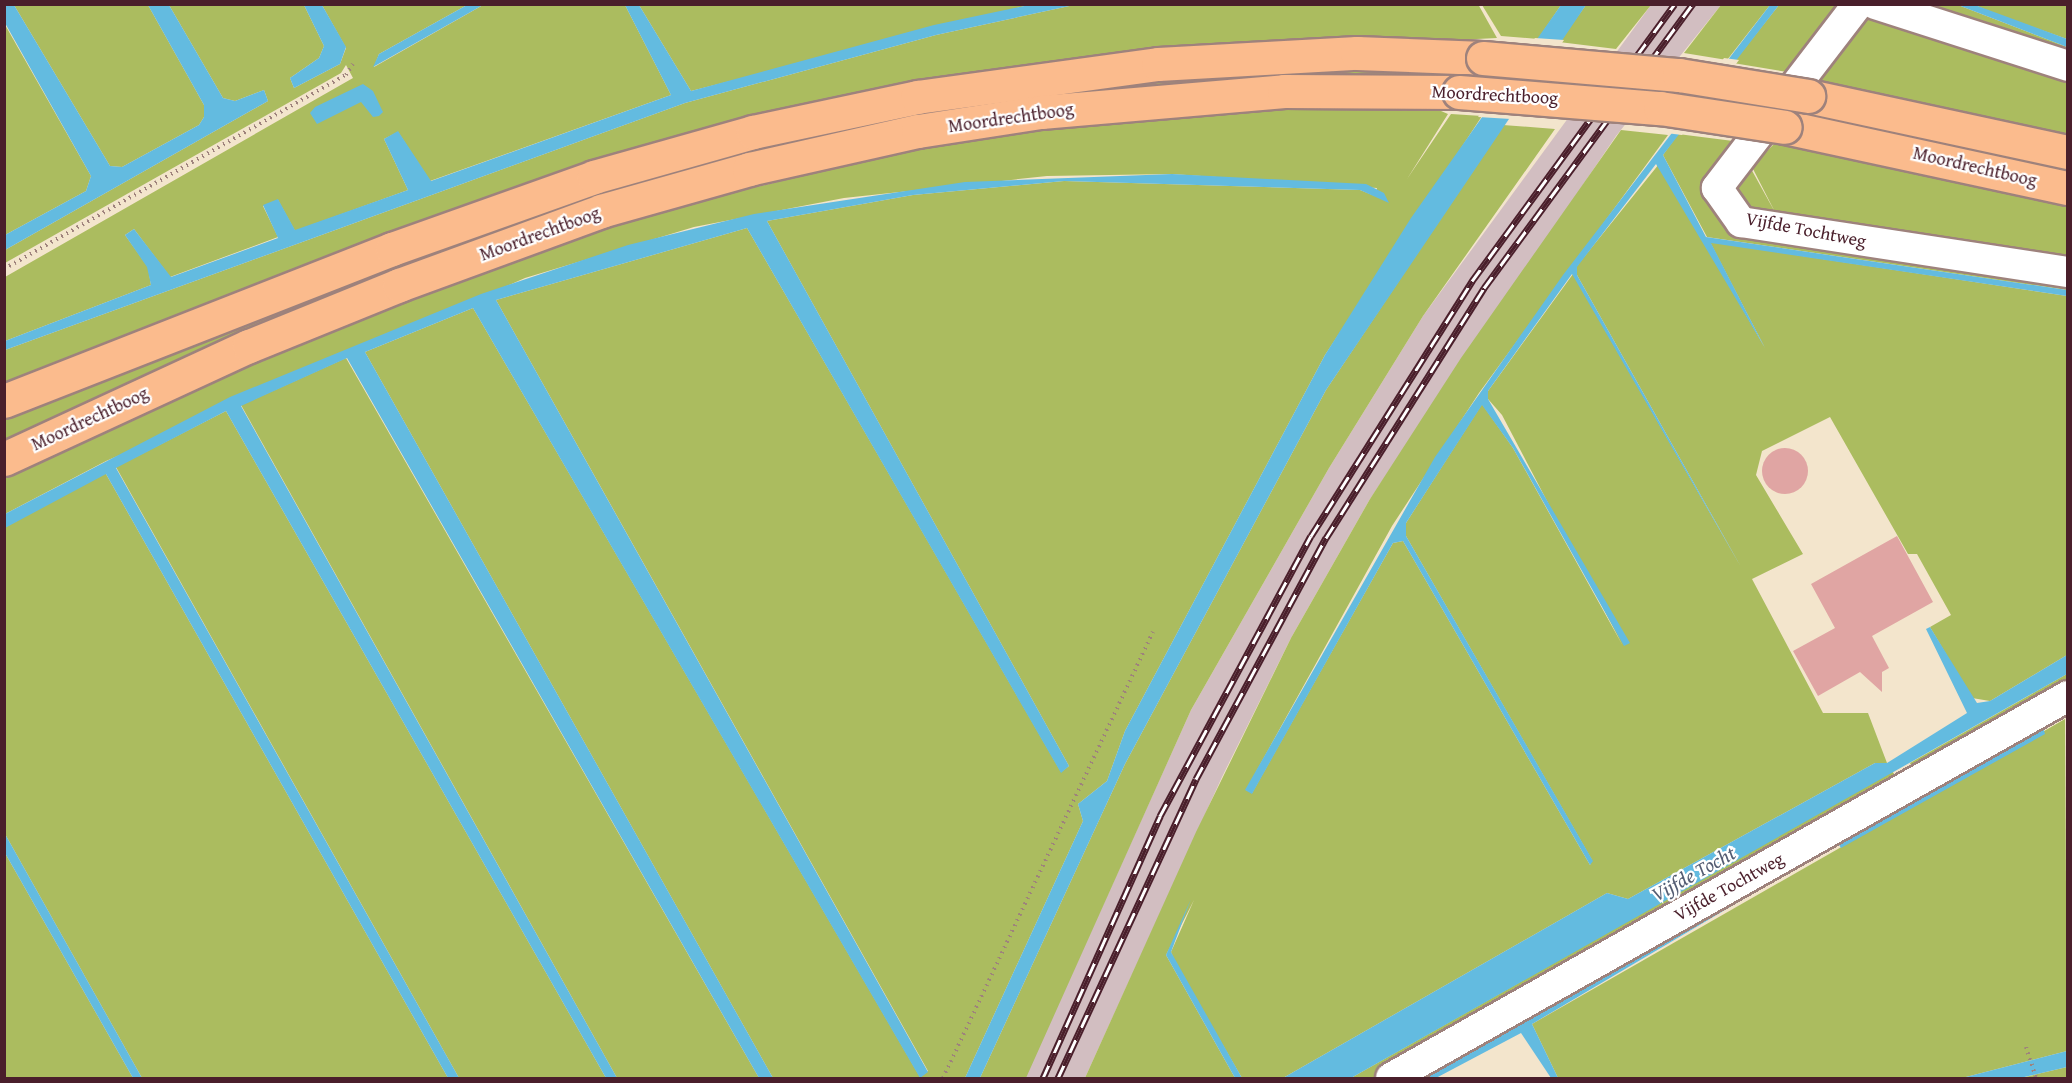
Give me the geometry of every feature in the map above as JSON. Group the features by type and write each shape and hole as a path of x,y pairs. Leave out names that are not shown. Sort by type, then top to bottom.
{"main road":[{"name":"Moordrechtboog","path":"4,401 392,249 594,177 753,132 917,97 1158,64 1357,53 1483,58 1680,75 1808,96 2067,152"},
{"name":"Moordrechtboog","path":"4,459 249,346 399,285 601,211 749,169 918,131 1063,110 1284,91 1460,92 1660,108 1785,127 2067,188"}],"street":[{"name":"Vijfde Tochtweg","path":"1858,4 1717,188 1741,222 2067,272"},
{"path":"1875,4 2067,66"},
{"name":"Vijfde Tochtweg","path":"1390,1078 2067,696"}],"path":[{"path":"4,269 346,75 354,64"},
{"path":"943,1078 1153,632"},
{"path":"2026,1048 2036,1078"}],"shaded area":[{"path":"1651,5 1721,5 1616,136 1370,499 1291,638 1222,777 1085,1078 1025,1078 1191,710 1329,468 1423,316"}],"green space":[{"path":"1478,4 1497,38 1075,59 896,86 462,209 5,386 5,350 685,103 936,35 1074,5"},
{"path":"14,5 148,5 204,105 204,117 199,125 122,167 110,166"},
{"path":"169,5 304,5 324,46 319,58 290,78 294,88 340,64 346,48 322,5 467,5 379,54 374,67 483,5 625,5 671,95 430,181 398,132 384,139 408,190 295,231 278,200 263,206 278,237 170,277 134,229 125,235 148,267 151,285 5,341 5,277 353,78 346,65 341,73 5,263 5,250 268,101 264,90 235,101 223,98"},
{"path":"639,5 1029,5 691,91"},
{"path":"1482,5 1561,5 1538,39 1501,36"},
{"path":"1586,5 1651,5 1616,49 1559,42"},
{"path":"1721,5 1770,5 1727,60 1684,53"},
{"path":"1779,5 1845,5 1793,73 1733,63"},
{"path":"1927,5 1958,5 2067,47 2067,57"},
{"path":"1975,5 2067,5 2067,39 1998,15"},
{"path":"1869,16 2067,75 2067,139 1834,86 1813,76"},
{"path":"4,23 91,176 86,191 5,235"},
{"path":"1362,68 1479,70 1472,80 788,146 5,446 5,414 296,297 669,167 894,113 1126,79"},
{"path":"1261,106 1434,108 1448,114 1407,179 1451,114 1482,116 1325,355 1125,731 1107,781 1078,804 1083,821 965,1078 773,1078 365,352 473,308 920,1077 928,1071 496,300 747,228 1061,772 1069,766 767,221 913,195 1064,181 1360,190 1375,196 1377,188 1172,174 1047,176 844,198 694,227 525,278 106,461 5,514 5,474 123,417 368,312 632,217 964,137 1126,115"},
{"path":"1801,108 2067,166 2067,175 1794,116"},
{"path":"1503,125 1555,129 1423,316 1329,468 1191,710 1026,1078 980,1078 1125,764 1326,390"},
{"path":"1621,130 1668,135 1479,393 1392,526 1246,790 1252,793 1393,543 1403,541 1590,865 1592,860 1406,536 1406,523 1482,404 1513,448 1623,646 1502,415 1488,399 1488,391 1573,274 1741,567 1577,275 1576,267 1659,164 1765,348 1710,242 2067,296 2067,655 1990,701 1972,698 1930,627 1951,615 1917,554 1908,554 1830,417 1762,451 1756,475 1803,554 1752,579 1823,713 1868,713 1887,763 1875,763 1628,899 1607,893 1283,1078 1242,1078 1178,968 1171,952 1194,900 1166,955 1235,1078 1085,1078 1196,832 1291,638 1370,499 1461,358"},
{"path":"1678,134 1741,142 1704,190 1726,229 2067,280 2067,290 1707,237 1663,155"},
{"path":"1803,144 2067,202 2067,263 1753,216 1730,184 1750,167 1776,214 1752,167 1773,145"},
{"path":"346,358 759,1078 617,1078 241,405"},
{"path":"226,411 606,1078 459,1078 116,467"},
{"path":"101,473 106,474 448,1078 142,1078 5,834 4,528"},
{"path":"2067,674 2067,690 1913,770 1910,763"},
{"path":"2065,719 2067,1051 1962,1078 1558,1078 1532,1024"},
{"path":"1892,771 1897,778 1377,1078 1351,1078"},
{"path":"5,853 133,1078 5,1078"},
{"path":"2067,1067 2067,1078 2021,1078"}],"water":[{"path":"5,4 14,5 110,166 122,167 199,125 204,117 204,105 148,5 169,5 223,98 235,101 264,90 268,101 5,250 5,235 86,191 91,176 5,23"},
{"path":"304,5 322,5 346,47 340,64 294,88 290,78 319,58 324,46"},
{"path":"467,5 483,5 373,67 379,54"},
{"path":"625,5 639,5 691,91 934,25 1029,5 1074,5 936,35 685,103 5,350 5,341 151,285 147,267 125,235 134,229 171,277 278,238 263,205 278,199 295,230 408,190 384,139 398,131 431,181 671,95"},
{"path":"1561,5 1586,5 1326,390 1125,764 980,1078 965,1078 1083,821 1078,804 1107,781 1125,731 1325,355 1411,218"},
{"path":"1770,5 1779,5 1663,155 1706,237 2067,290 2067,296 1711,243 1765,348 1656,164 1577,267 1577,275 1741,567 1572,274 1488,391 1488,399 1630,643 1624,646 1513,448 1482,405 1406,523 1406,536 1593,861 1590,865 1403,541 1393,543 1252,794 1245,790 1435,457 1563,275"},
{"path":"1958,5 1975,5 2067,39 2067,47"},
{"path":"363,84 373,91 383,112 379,116 373,117 361,102 317,124 310,113 315,107"},
{"path":"1172,174 1366,184 1384,193 1389,203 1360,190 1064,181 913,195 767,221 1069,766 1061,773 747,228 496,300 928,1072 920,1078 473,308 365,352 773,1078 759,1078 347,358 241,406 617,1078 606,1078 226,411 116,468 459,1078 448,1078 106,474 5,528 5,514 230,397 481,294 628,245 754,214 965,182"},
{"name":"Vijfde Tocht","path":"1930,627 1977,703 1990,701 2067,655 2067,674 1351,1078 1283,1078 1607,893 1628,899 1875,763 1887,763 1967,713 1926,629"},
{"path":"2043,727 2045,734 1841,848 1838,843"},
{"path":"4,834 142,1078 133,1078 5,853"},
{"path":"1808,861 1532,1024 1558,1078 1551,1078 1521,1033 1436,1078 1424,1078"},
{"path":"1191,899 1171,952 1242,1078 1235,1078 1166,955"},
{"path":"2067,1051 2067,1067 2020,1078 1962,1078"}],"pier":[{"path":"1535,38 1564,40 1511,119 1478,117"},
{"path":"1724,58 1739,60 1682,135 1666,133"}],"building":[{"path":"1785,448 1794,449 1802,454 1807,462 1807,480 1802,488 1794,493 1785,494 1776,493 1768,488 1763,480 1762,471 1763,462 1768,454 1776,449"},
{"path":"1897,536 1933,602 1872,636 1889,668 1882,672 1882,692 1860,672 1818,696 1793,651 1835,628 1811,584"}],"railway":[{"path":"1043,1078 1160,816 1311,536 1472,281 1675,4"},
{"path":"1058,1078 1196,779 1326,538 1484,288 1693,4"}]}
